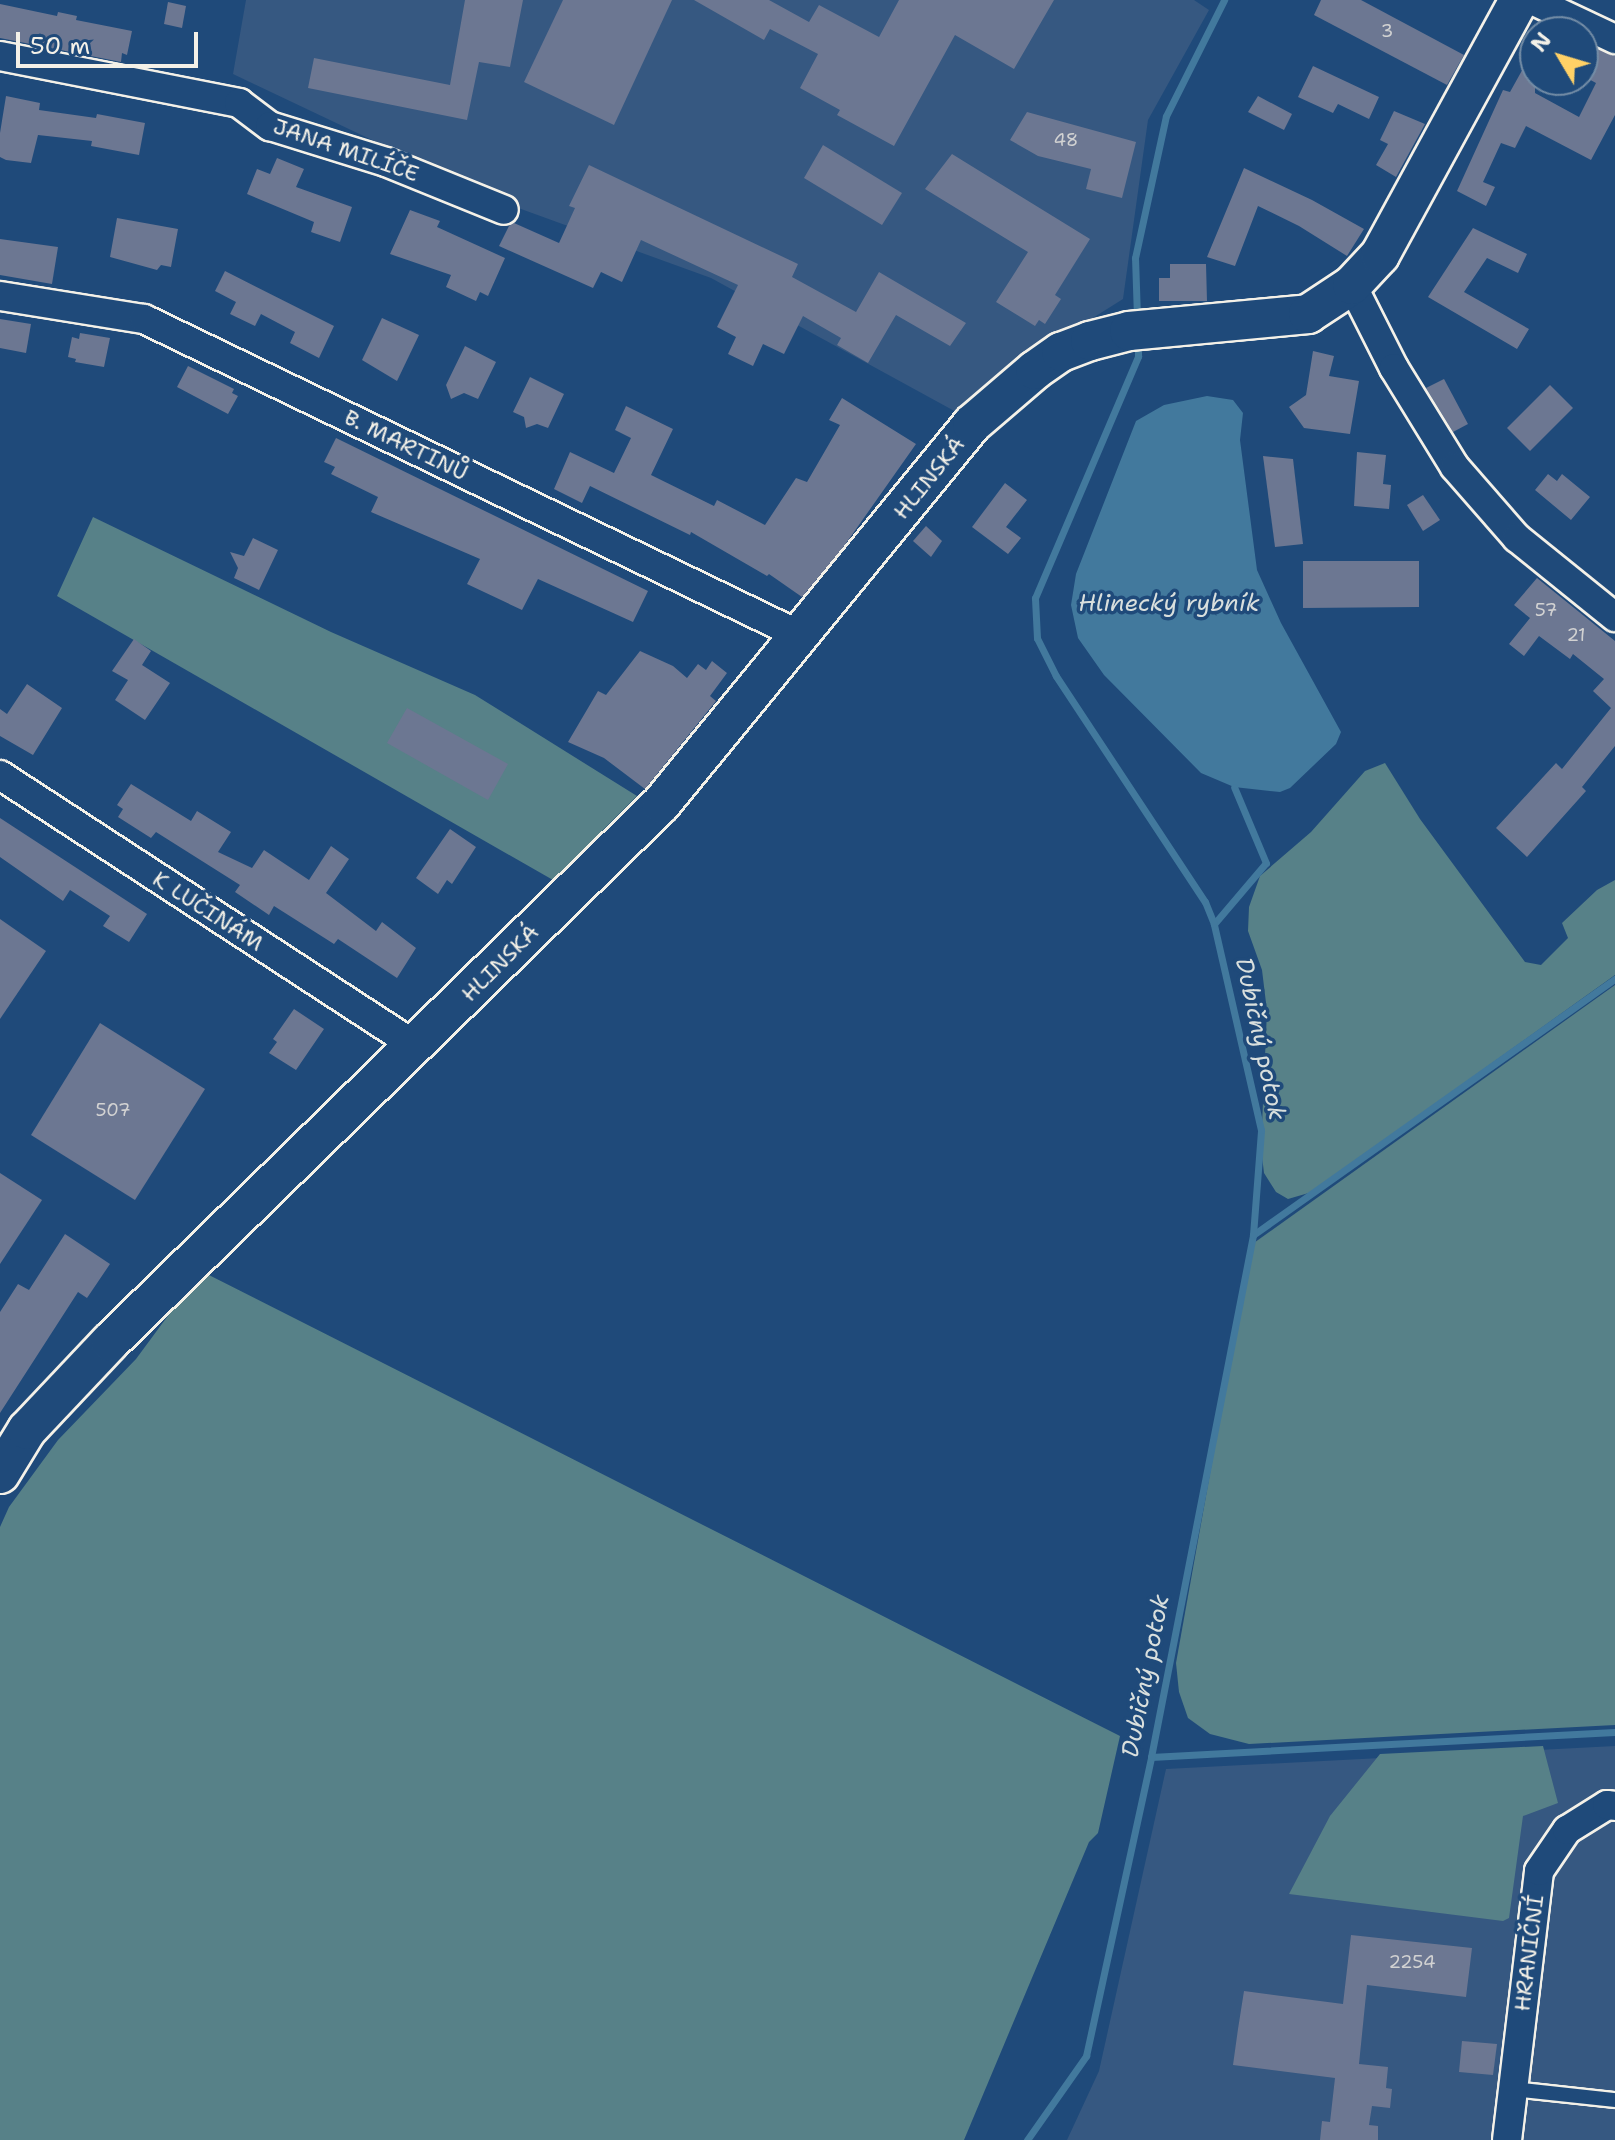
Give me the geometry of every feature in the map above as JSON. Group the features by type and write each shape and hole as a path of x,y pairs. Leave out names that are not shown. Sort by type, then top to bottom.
{"street":[{"name":"HLINSKÁ","path":"0,1474 27,1430 110,1342 661,804 972,424 1061,352 1139,330 1308,314 1352,285 1380,255 1519,0"},
{"path":"1532,0 1615,39"},
{"name":"JANA MILÍČE","path":"0,56 239,103 270,126 386,162 504,210"},
{"path":"1352,285 1394,368 1455,467 1517,538 1615,617"},
{"name":"B. MARTINŮ","path":"0,296 144,319 799,635"},
{"name":"K LUČINÁM","path":"0,775 416,1046"},
{"name":"HRANIČNÍ","path":"1507,2140 1539,1871 1567,1830 1607,1805 1615,1806"}],"lane":[{"path":"1513,2089 1615,2100"}],"shaded area":[{"path":"246,0 1194,0 1209,10 1148,120 1123,299 1029,358 969,419 711,278 507,204 233,74"},
{"path":"1615,1746 1615,2140 1067,2140 1099,2071 1166,1769"}],"green space":[{"path":"93,517 331,632 475,695 637,796 553,880 57,596"},
{"path":"1385,763 1420,819 1525,962 1541,965 1568,938 1562,923 1597,890 1615,880 1615,975 1312,1192 1288,1199 1276,1192 1264,1173 1261,1148 1267,1011 1262,970 1248,931 1249,907 1260,876 1311,832 1365,771"},
{"path":"1615,985 1615,1725 1249,1744 1210,1734 1188,1718 1179,1692 1176,1663 1251,1245"},
{"path":"201,1271 1120,1736 1098,1833 1089,1842 964,2140 0,2140 0,1527 9,1507 58,1440 136,1359"},
{"path":"1543,1746 1558,1803 1523,1816 1509,1918 1503,1921 1289,1894 1330,1816 1380,1754"}],"water":[{"name":"Hlinecký rybník","path":"1207,396 1233,400 1243,413 1240,440 1257,570 1281,623 1341,732 1336,744 1290,788 1280,792 1234,787 1201,773 1104,675 1078,638 1071,605 1076,574 1136,421 1164,405"}],"building":[{"path":"465,0 523,0 510,67 479,62 467,120 308,88 314,58 450,85"},
{"path":"563,0 672,0 614,125 524,82"},
{"path":"694,0 769,0 809,22 819,5 879,37 899,0 1054,0 1014,69 955,35 894,146 837,115 840,110 800,88 818,54 770,29 764,40"},
{"path":"1321,0 1361,0 1464,55 1447,85 1314,15"},
{"path":"168,2 186,6 182,28 164,24"},
{"path":"0,4 57,16 58,12 77,16 76,20 132,31 127,55 122,53 121,62 0,38"},
{"path":"1599,49 1615,56 1615,115 1591,160 1526,126 1515,148 1501,143 1483,182 1495,187 1486,206 1457,191 1503,90 1510,92 1519,76 1519,96 1540,96 1579,117 1590,96 1599,96"},
{"path":"1313,66 1379,97 1369,119 1338,104 1333,113 1298,97"},
{"path":"6,96 40,103 39,110 96,118 97,114 145,123 139,155 91,146 92,141 38,135 31,163 6,160 0,157 0,133"},
{"path":"1258,96 1292,114 1284,130 1248,112"},
{"path":"1394,111 1425,124 1396,177 1376,165 1388,144 1380,140"},
{"path":"1027,112 1136,142 1122,198 1086,189 1091,169 1038,156 1010,140"},
{"path":"823,145 902,193 882,225 804,178"},
{"path":"952,154 1090,239 1055,295 1061,299 1045,324 1039,320 1035,326 996,302 1028,252 925,189"},
{"path":"277,158 304,169 296,187 352,207 340,242 311,232 314,222 247,194 257,169 270,174"},
{"path":"589,165 798,264 792,277 856,312 879,272 966,323 950,346 896,315 868,363 837,345 841,338 803,316 784,354 763,344 753,366 728,354 736,337 717,327 738,285 641,240 622,282 601,272 593,288 499,246 509,226 514,223 559,243 575,208 569,206"},
{"path":"1244,168 1364,229 1347,256 1299,226 1258,206 1235,266 1207,257"},
{"path":"410,210 440,221 437,227 505,258 488,296 480,292 476,301 446,287 451,275 390,254"},
{"path":"117,218 178,229 171,267 161,265 157,270 110,257"},
{"path":"1473,228 1527,254 1518,273 1487,258 1464,292 1529,329 1517,349 1428,297"},
{"path":"0,239 58,247 52,284 0,275"},
{"path":"1170,264 1206,264 1207,301 1159,301 1159,278 1170,278"},
{"path":"225,271 334,326 319,358 290,343 295,332 261,314 255,326 230,314 236,302 215,291"},
{"path":"382,318 419,335 397,381 362,360"},
{"path":"0,319 31,324 26,353 0,348"},
{"path":"80,333 110,338 104,367 75,362 76,359 68,357 72,337 79,339"},
{"path":"465,346 496,362 478,399 464,393 451,399 446,385"},
{"path":"1313,351 1334,356 1329,376 1359,381 1350,434 1304,428 1289,407 1306,395"},
{"path":"188,366 234,389 232,393 238,396 228,414 177,387"},
{"path":"530,377 564,394 548,428 537,424 526,428 524,417 513,412"},
{"path":"1444,379 1468,424 1453,432 1426,388"},
{"path":"1550,385 1573,408 1530,451 1507,428"},
{"path":"842,398 916,444 842,549 802,597 769,574 767,576 691,532 690,535 590,486 582,503 554,489 570,452 614,473 631,438 615,430 626,406 673,429 651,475 714,506 717,500 765,525 796,478 807,482 840,425 829,420"},
{"path":"336,438 648,591 633,622 538,579 522,610 467,584 480,559 371,512 378,497 331,474 335,467 324,462"},
{"path":"1357,452 1386,455 1383,484 1391,485 1389,509 1354,506"},
{"path":"1263,456 1293,459 1303,544 1275,547"},
{"path":"1548,474 1557,481 1562,474 1590,497 1571,520 1535,490"},
{"path":"1005,483 1027,500 1006,527 1021,538 1008,554 972,527"},
{"path":"1423,495 1440,520 1423,531 1407,505"},
{"path":"926,526 942,541 931,557 913,541"},
{"path":"253,538 278,550 259,590 234,578 238,568 230,552 244,556"},
{"path":"1303,561 1419,561 1419,607 1303,608"},
{"path":"1537,578 1615,641 1615,746 1582,787 1586,791 1527,857 1496,828 1556,763 1562,769 1611,708 1593,691 1604,679 1573,654 1570,659 1539,636 1524,656 1509,644 1530,618 1514,605"},
{"path":"134,639 151,651 142,665 170,683 145,720 115,700 128,680 112,671"},
{"path":"640,651 673,666 687,678 698,664 706,670 712,661 727,673 710,696 716,701 645,789 604,758 568,742 598,691 606,695"},
{"path":"27,684 62,708 33,755 0,736 0,709 7,714"},
{"path":"407,708 508,764 488,800 387,743"},
{"path":"131,784 191,821 197,811 231,832 218,852 252,868 264,850 309,880 331,846 349,859 326,893 376,931 382,922 416,948 397,978 338,939 334,944 274,906 269,915 235,892 240,885 156,832 151,838 118,817 123,809 117,805"},
{"path":"0,818 147,914 129,942 103,926 110,916 70,890 63,901 0,857"},
{"path":"450,829 476,847 452,884 447,880 438,894 416,878"},
{"path":"0,919 46,951 0,1019"},
{"path":"294,1009 324,1029 296,1070 269,1053 277,1042 273,1039"},
{"path":"100,1023 205,1089 135,1200 31,1135"},
{"path":"0,1173 42,1200 0,1264"},
{"path":"65,1234 110,1264 87,1298 78,1292 0,1413 0,1312 18,1284 29,1290"},
{"path":"1351,1935 1472,1948 1466,1997 1367,1985 1359,2064 1388,2067 1386,2088 1392,2089 1390,2108 1372,2106 1369,2125 1378,2126 1378,2140 1320,2140 1322,2121 1330,2122 1335,2078 1233,2065 1238,2029 1244,1991 1343,2004"},
{"path":"1462,2041 1497,2044 1493,2075 1459,2072"}],"waterway":[{"name":"Dubičný potok","path":"1137,317 1135,258 1166,116 1224,0"},
{"name":"Dubičný potok","path":"1027,2140 1086,2056 1151,1757 1253,1235 1261,1130 1214,924 1205,902 1056,676 1037,638 1035,598 1138,356 1138,341"},
{"path":"1214,924 1266,863 1234,787"},
{"path":"1253,1235 1615,979"},
{"path":"1151,1757 1615,1732"}]}
